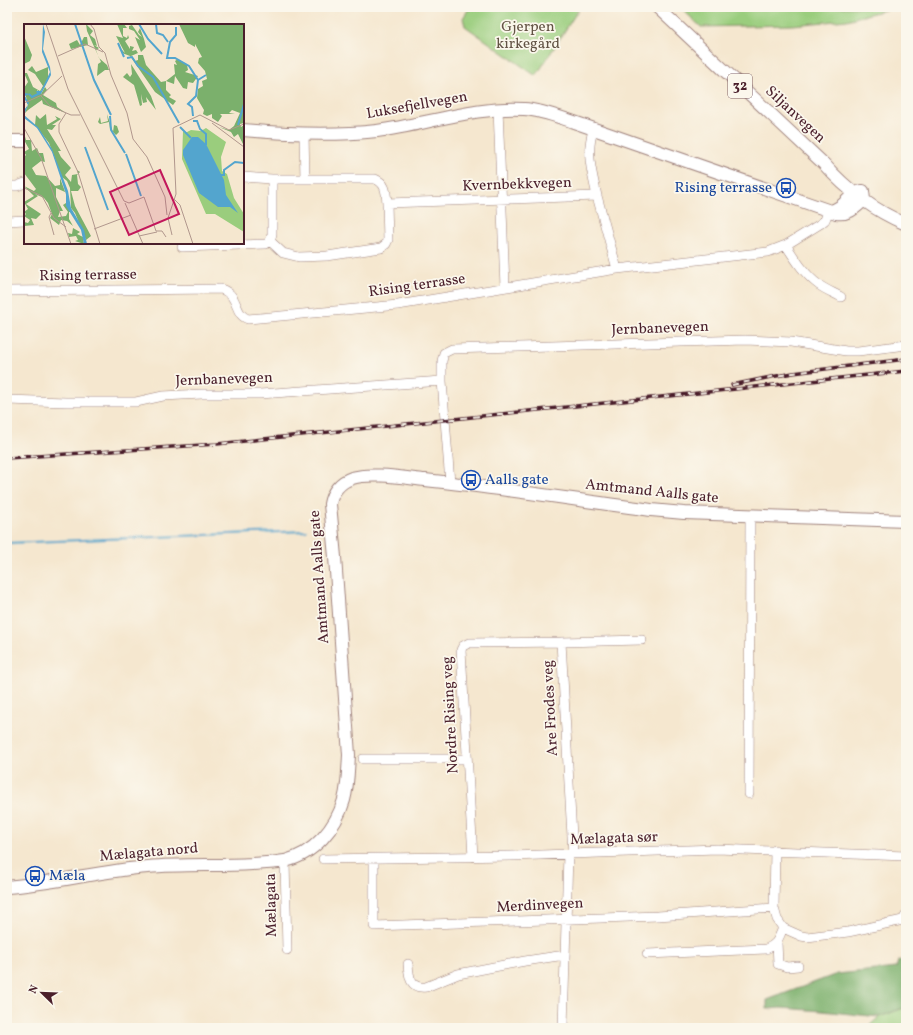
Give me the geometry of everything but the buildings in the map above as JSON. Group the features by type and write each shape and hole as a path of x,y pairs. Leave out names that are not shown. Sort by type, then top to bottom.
{"main road":[{"name":"Siljanvegen","path":"657,7 824,164 860,195 886,206 905,221"},
{"name":"Luksefjellvegen","path":"244,130 304,134 376,131 414,125 468,113 498,109 532,110 594,128 830,210"},
{"path":"7,141 24,141"},
{"path":"830,210 840,208 860,195"},
{"name":"Amtmand Aalls gate","path":"290,859 310,849 321,841 335,822 344,801 348,775 339,611 330,511 331,498 345,480 358,476 393,477 450,483 652,510 750,516 906,521"},
{"name":"Mælagata nord","path":"7,887 145,867 181,865 238,865 290,859"}],"street":[{"path":"498,109 505,287"},
{"path":"594,128 590,139 590,163 597,196 617,269"},
{"path":"304,134 305,179"},
{"path":"244,177 272,180 375,179 384,185 387,203 388,240 381,248 327,256 299,257 284,253 270,241"},
{"path":"182,247 263,245 270,241 272,234 272,180"},
{"path":"7,186 18,186 24,183"},
{"name":"Kvernbekkvegen","path":"387,203 597,196"},
{"name":"Rising terrasse","path":"7,291 221,289 231,294 241,315 248,319 398,305 617,269 768,252 786,245 820,224 825,220 830,210"},
{"path":"7,221 24,220"},
{"path":"786,245 796,261 810,277 820,286 842,297"},
{"name":"Jernbanevegen","path":"450,483 442,381 442,356 444,353 452,349 745,340 791,342 846,351 906,345"},
{"name":"Jernbanevegen","path":"7,400 136,402 163,396 260,394 442,381"},
{"path":"749,794 750,516"},
{"name":"Are Frodes veg","path":"563,1028 566,918 571,854 561,642 642,640"},
{"name":"Nordre Rising veg","path":"473,857 461,650 463,646 469,643 561,642"},
{"path":"363,759 467,759"},
{"name":"Mælagata sør","path":"323,859 473,857 717,849 906,856"},
{"path":"775,850 774,908 777,919 783,928 801,936 823,936 903,920 906,915"},
{"name":"Mælagata","path":"287,950 290,859"},
{"name":"Merdinvegen","path":"374,859 374,926 566,918 658,916 774,908"},
{"path":"647,954 766,949 775,945 783,928"},
{"path":"777,942 778,964 787,967 798,966"},
{"path":"408,964 409,975 412,983 421,988 458,974 565,955"}],"green space":[{"name":"Gjerpen kirkegård","path":"470,7 580,7 536,76 465,26 463,18"},
{"path":"680,7 896,7 847,20 792,25 701,27"},
{"path":"906,959 906,1007 879,1017 781,1008 767,1009 767,1000 837,974 896,968 898,961"},
{"path":"906,1007 906,1028 867,1028 879,1017"}],"waterway":[{"path":"7,543 306,531"}],"railway":[{"path":"732,385 793,373 906,359"},
{"path":"7,458 217,444 906,371"}],"place":[{"name":"Rising terrasse","path":"786,188"},
{"name":"Aalls gate","path":"471,480"},
{"name":"Mæla","path":"35,876"}]}
